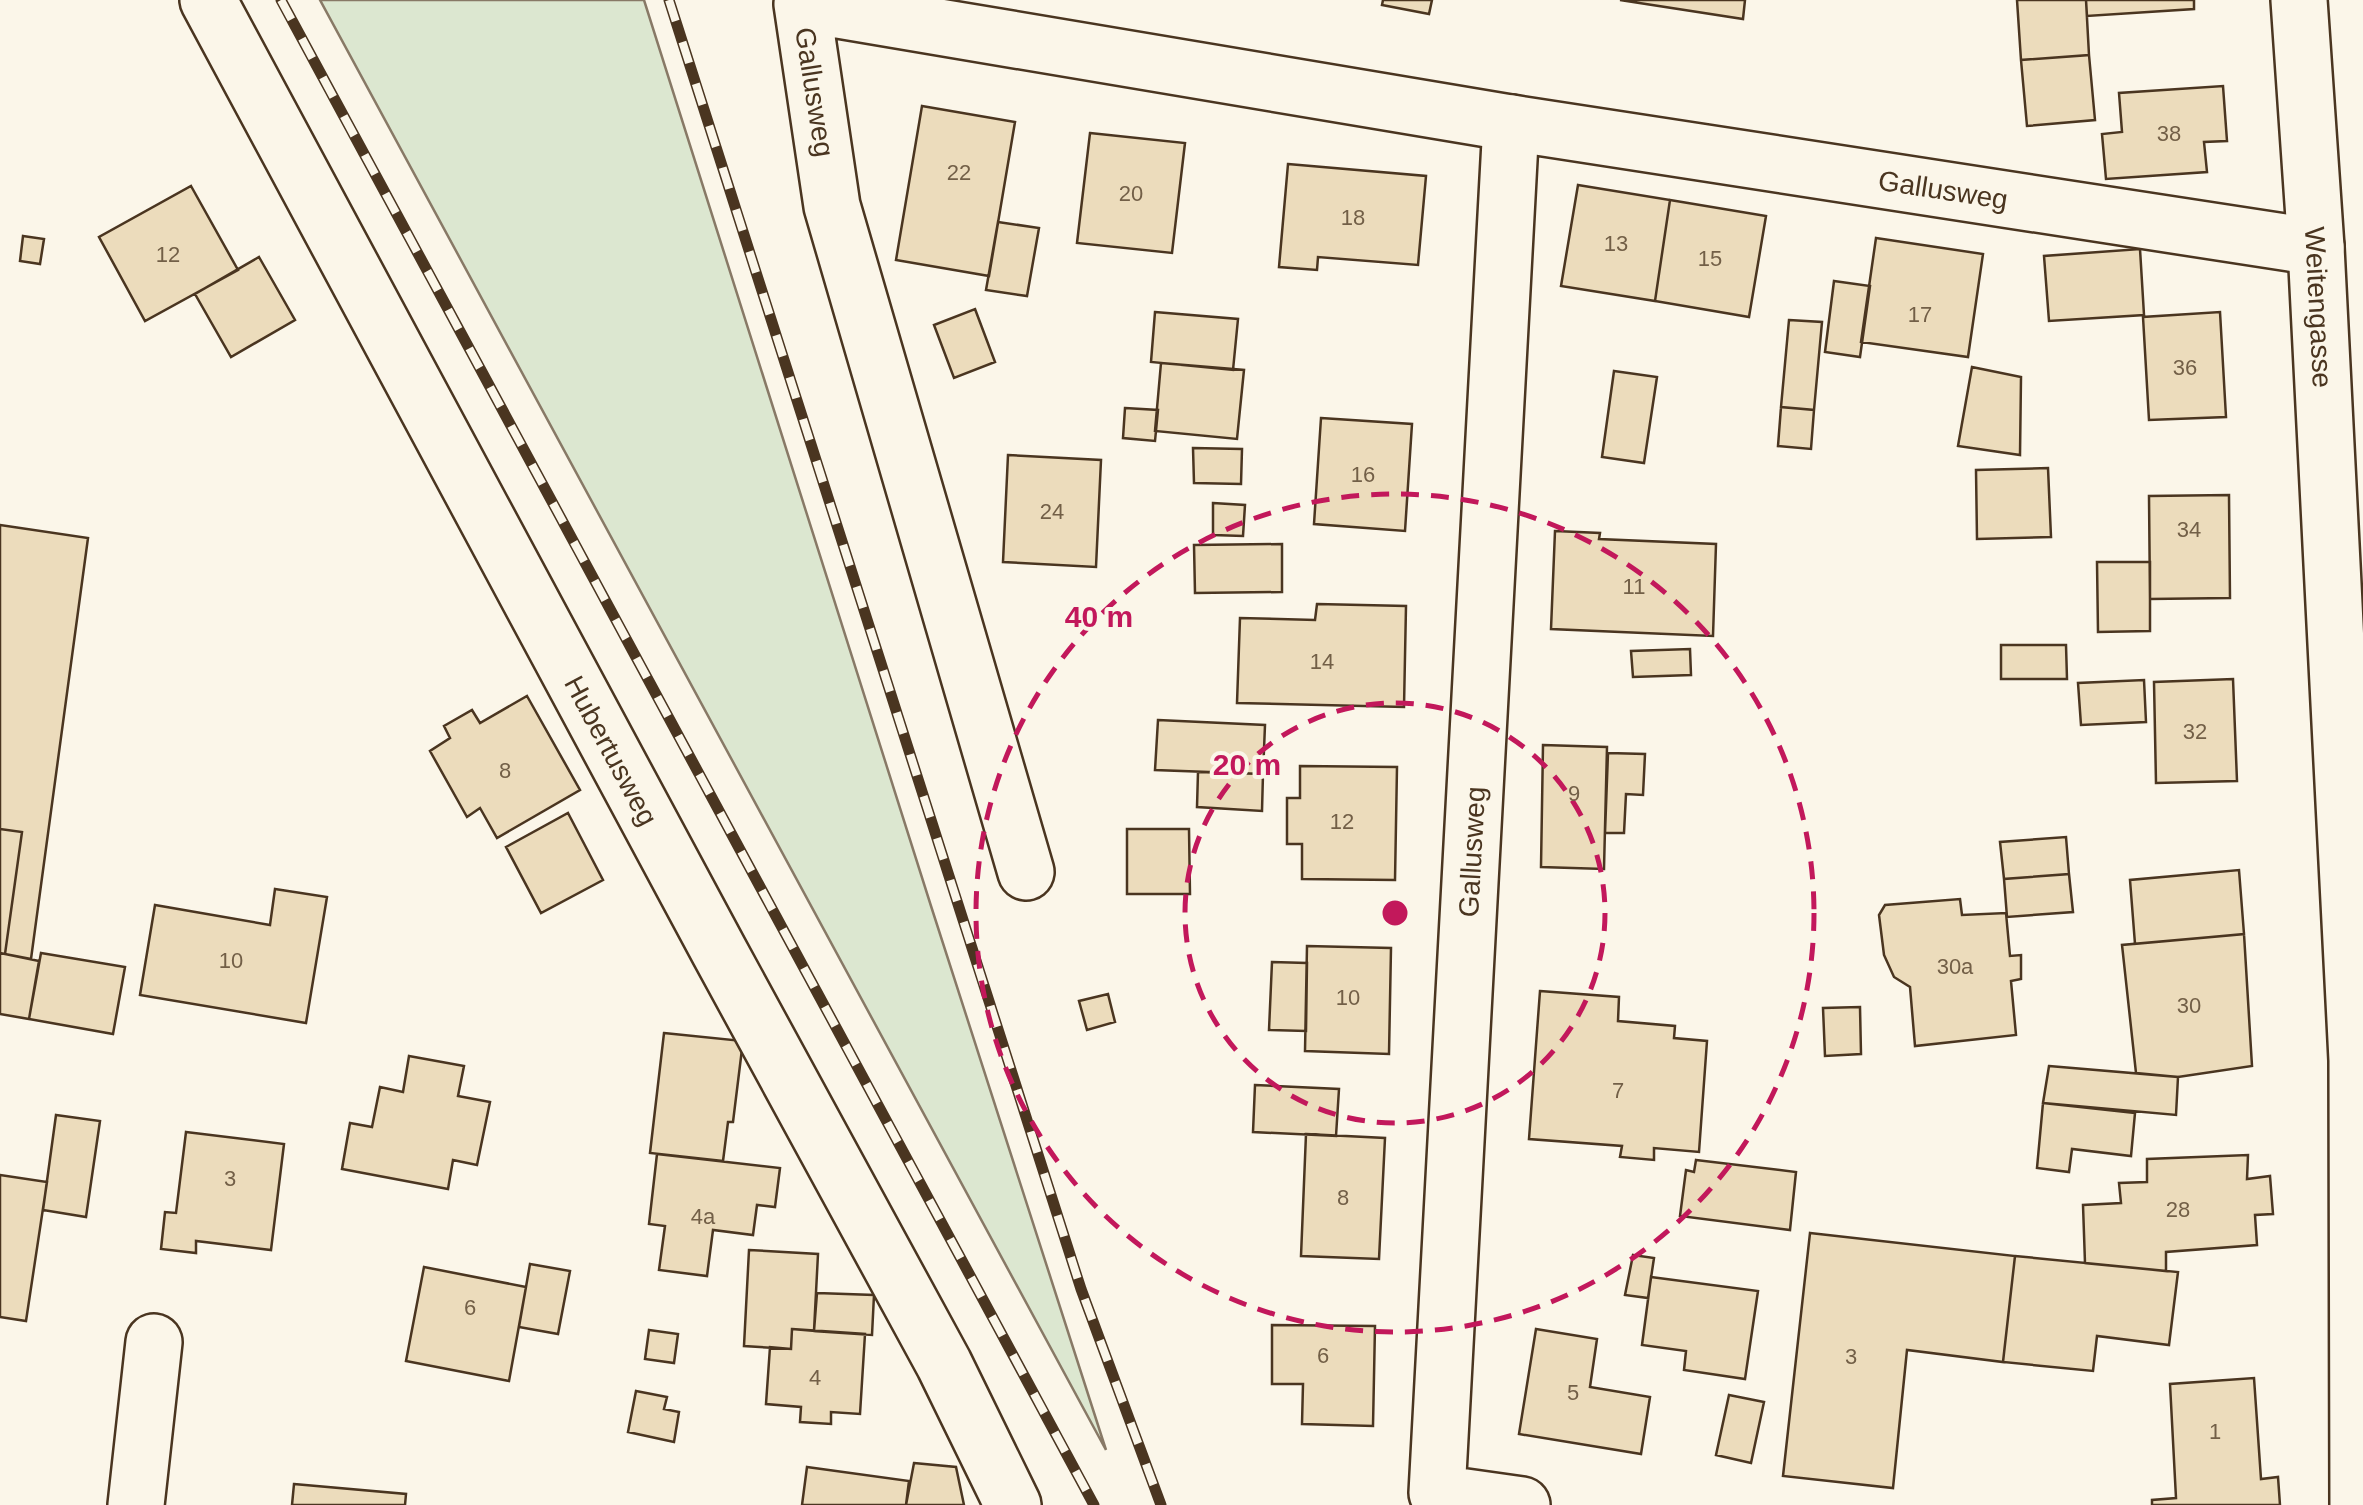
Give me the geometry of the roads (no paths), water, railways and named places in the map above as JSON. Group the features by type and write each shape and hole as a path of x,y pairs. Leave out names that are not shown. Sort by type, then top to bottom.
{"street":[{"name":"Hubertusweg","path":"208,0 944,1364 1013,1505"},
{"name":"Weitengasse","path":"2298,0 2349,613 2360,1497"},
{"name":"Gallusweg","path":"1026,872 832,206 802,4 1512,123 2316,247"},
{"name":"Gallusweg","path":"1512,123 1437,1492 1522,1505"},
{"path":"136,1505 154,1342"}],"railway":[{"path":"281,0 1094,1505"},
{"path":"669,0 1081,1289 1161,1505"}]}
